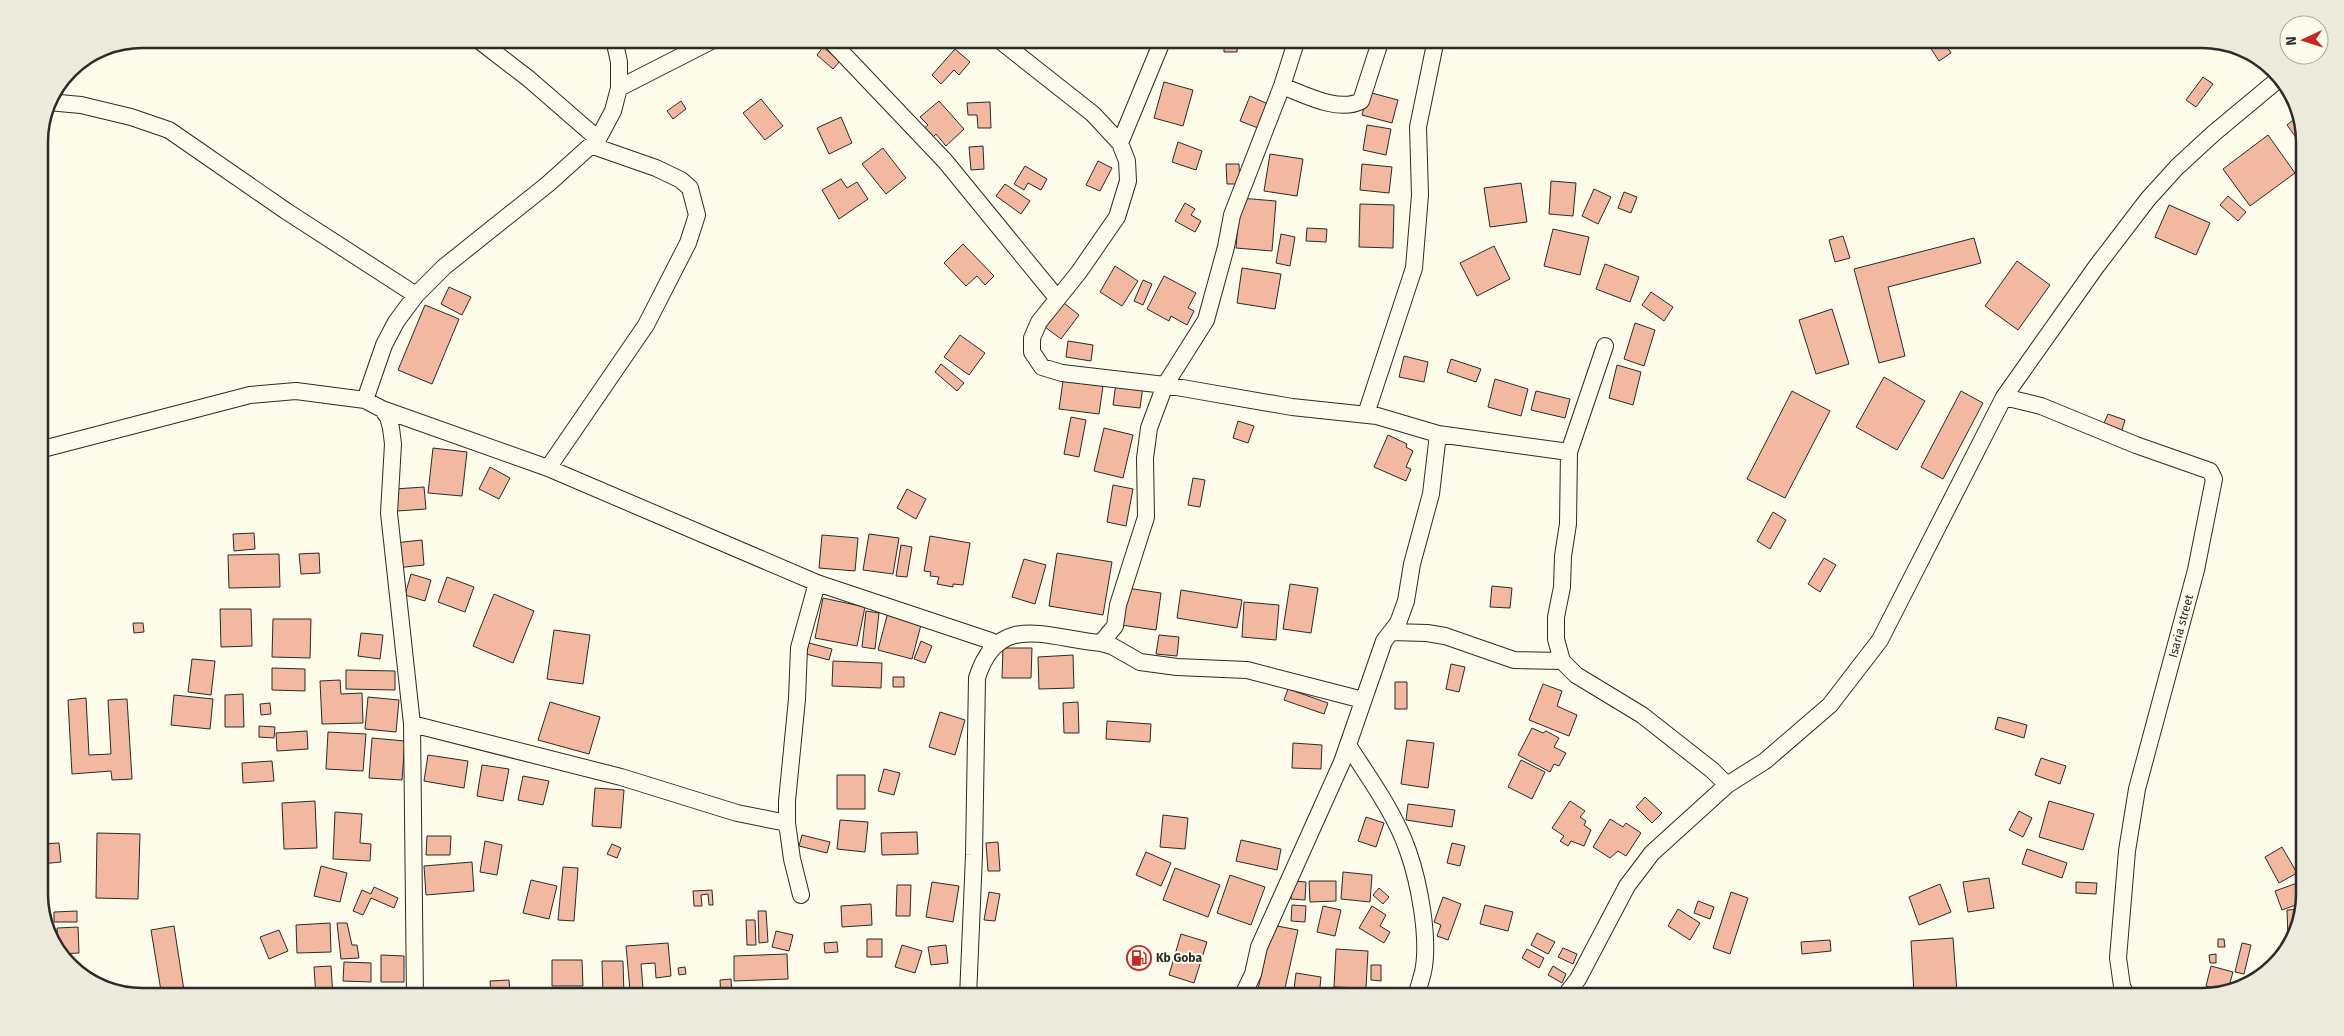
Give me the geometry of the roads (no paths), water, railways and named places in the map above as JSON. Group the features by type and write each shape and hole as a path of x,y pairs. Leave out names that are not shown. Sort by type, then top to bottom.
{"street":[{"path":"489,48 529,79 595,143 681,180 690,188 697,215 688,243 646,325 548,468"},
{"path":"365,400 384,345 396,322 416,295 444,268 595,143 613,112 619,88 619,62 616,48"},
{"path":"619,88 697,48"},
{"path":"838,48 945,161 1057,298"},
{"path":"1009,48 1093,114 1120,143 1127,161 1128,181 1117,217 1039,322 1032,338 1032,352 1042,367 1062,373 1165,385 1292,407 1366,414 1438,434 1569,452"},
{"path":"1120,143 1159,48"},
{"path":"1101,643 1115,626 1118,605 1146,517 1145,458 1149,428 1165,385 1206,320 1226,247 1232,215 1282,86 1293,48"},
{"path":"1282,86 1338,105 1352,105 1361,101 1378,48"},
{"path":"1366,414 1414,268 1420,195 1418,127 1434,48"},
{"path":"1571,988 1578,979 1627,886 1652,854 1727,785 1765,761 1830,706 1880,640 2004,397 2101,261 2148,199 2177,167 2275,82"},
{"path":"56,103 81,105 130,117 169,130 286,212 416,295"},
{"path":"1605,346 1569,452 1568,524 1563,556 1562,587 1556,616 1556,639 1562,660 1576,675 1642,715 1695,759 1712,770 1727,785"},
{"path":"48,448 250,395 296,391 365,400 382,409 548,468 817,583 991,641 991,649"},
{"name":"Isaria street","path":"2004,397 2041,406 2136,445 2210,471 2214,478 2196,570 2136,798 2126,860 2118,958 2123,988"},
{"path":"382,409 391,428 392,466 389,514 412,724 415,988"},
{"path":"1246,988 1253,974 1262,940 1342,762 1384,641 1398,623 1406,601 1412,564 1431,494 1438,434"},
{"path":"801,895 792,860 787,824 799,648 817,583"},
{"path":"968,988 974,855 977,678 982,663 991,649 1003,639 1018,633 1034,632 1080,642 1101,643 1112,646 1140,662 1177,667 1247,670 1363,700"},
{"path":"1391,632 1427,633 1444,636 1514,660 1562,660"},
{"path":"412,724 621,777 737,814 787,824"},
{"path":"1348,745 1390,813 1408,851 1422,909 1424,970 1419,988"}],"place":[{"name":"Kb Goba","path":"1139,958"}]}
